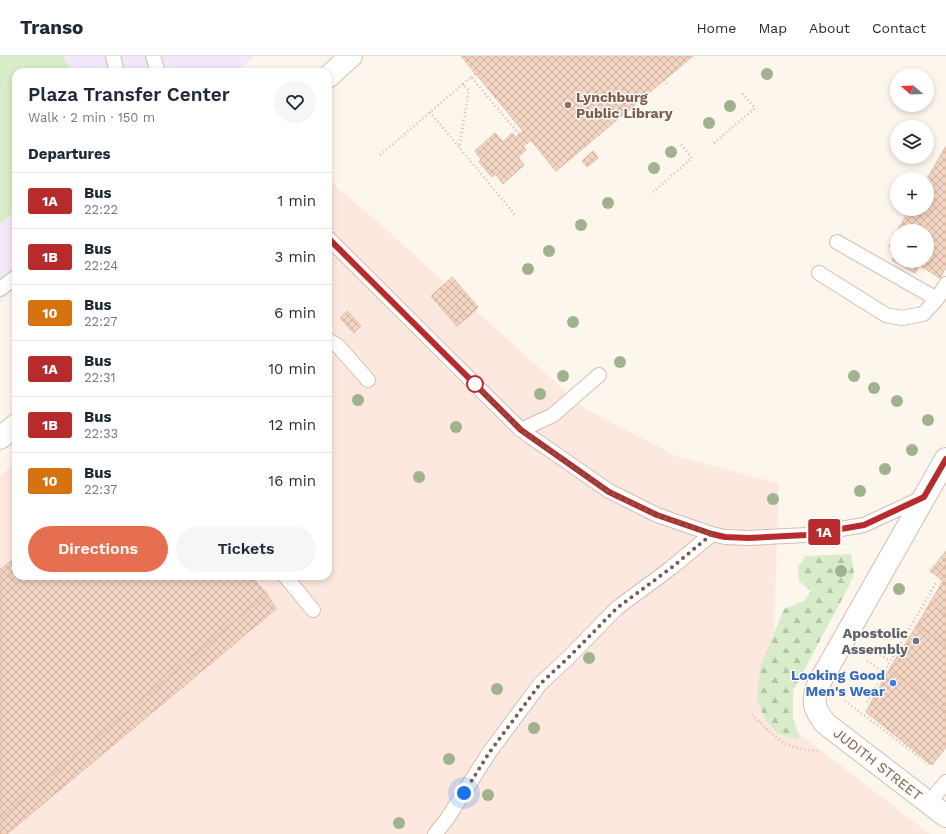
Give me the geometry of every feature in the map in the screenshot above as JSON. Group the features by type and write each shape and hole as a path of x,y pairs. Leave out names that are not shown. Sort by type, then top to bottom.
{"street":[{"path":"332,73 351,56"},
{"path":"0,438 12,428"},
{"path":"924,497 946,459"},
{"name":"JUDITH STREET","path":"924,497 818,685 815,696 815,707 820,717 826,724 946,816"}],"lane":[{"path":"113,56 116,68"},
{"path":"153,56 157,68"},
{"path":"332,242 521,430 609,492 657,515 725,537 749,538 806,535 864,525 924,497"},
{"path":"837,242 937,299"},
{"path":"819,273 886,315 902,318 923,314 937,299 946,284"},
{"path":"0,289 12,280"},
{"path":"332,342 338,346 368,380"},
{"path":"521,430 553,415 599,375"},
{"path":"436,834 489,753 540,684 617,608 671,568 712,534"},
{"path":"288,580 313,610"},
{"path":"929,803 946,782"}],"path":[{"path":"380,155 476,73"},
{"path":"471,77 519,134"},
{"path":"664,80 668,86"},
{"path":"459,148 469,91 463,84"},
{"path":"714,143 755,108 741,92"},
{"path":"430,112 515,215"},
{"path":"653,192 692,158 680,143"},
{"path":"867,702 936,583"},
{"path":"872,651 890,662"},
{"path":"867,661 884,672"},
{"path":"845,701 927,764"},
{"path":"752,715 778,738 790,746 802,750 816,751 821,746"}],"shaded area":[{"path":"0,56 255,56 240,68 12,68 12,291 0,303"},
{"path":"332,183 370,215 584,408 678,457 779,483 771,712 930,834 0,834 0,476 12,466 12,580 332,580"}],"green space":[{"path":"0,56 62,56 70,68 12,68 12,214 0,224"},
{"path":"851,554 854,574 793,691 793,718 800,739 778,734 765,719 757,700 760,667 784,609 804,601 811,591 799,581 798,567 805,556"}],"building":[{"name":"Lynchburg Public Library","path":"461,56 693,56 556,171 531,140 523,146 526,150 518,157 524,165 503,184 496,174 492,177 479,162 481,159 475,151 495,133 503,142 512,133 516,137 523,131"},
{"path":"946,146 946,267 940,278 924,268 934,268 934,224 901,224 906,216 934,216 934,172 931,172"},
{"path":"593,151 598,158 587,167 582,161"},
{"path":"906,268 918,268 915,273"},
{"path":"452,277 478,307 467,318 441,287"},
{"path":"441,287 467,318 457,326 431,296"},
{"path":"347,311 361,326 354,333 340,318"},
{"path":"946,551 946,564 937,576 930,571"},
{"path":"12,560 12,580 255,580 267,594 0,819 0,570"},
{"path":"946,564 946,584 937,576"},
{"path":"943,581 946,584 946,615 930,603"},
{"path":"267,594 276,609 7,834 0,834 0,819"},
{"path":"930,603 946,615 946,646 917,625"},
{"path":"917,625 946,646 946,712 889,670"},
{"path":"889,670 946,712 946,747 932,765 866,712"}],"bus line":[{"name":"1A","path":"332,242 521,430 609,492 657,515 725,537 749,538 806,535 864,525 924,497 946,459"}],"place":[{"name":"Lynchburg Public Library","path":"568,105"},
{"name":"Apostolic Assembly","path":"916,641"},
{"name":"Looking Good Men's Wear","path":"893,683"}],"route":[{"path":"464,793 489,753 540,684 617,608 671,568 712,534 657,515 609,492 521,430 475,384"}]}
